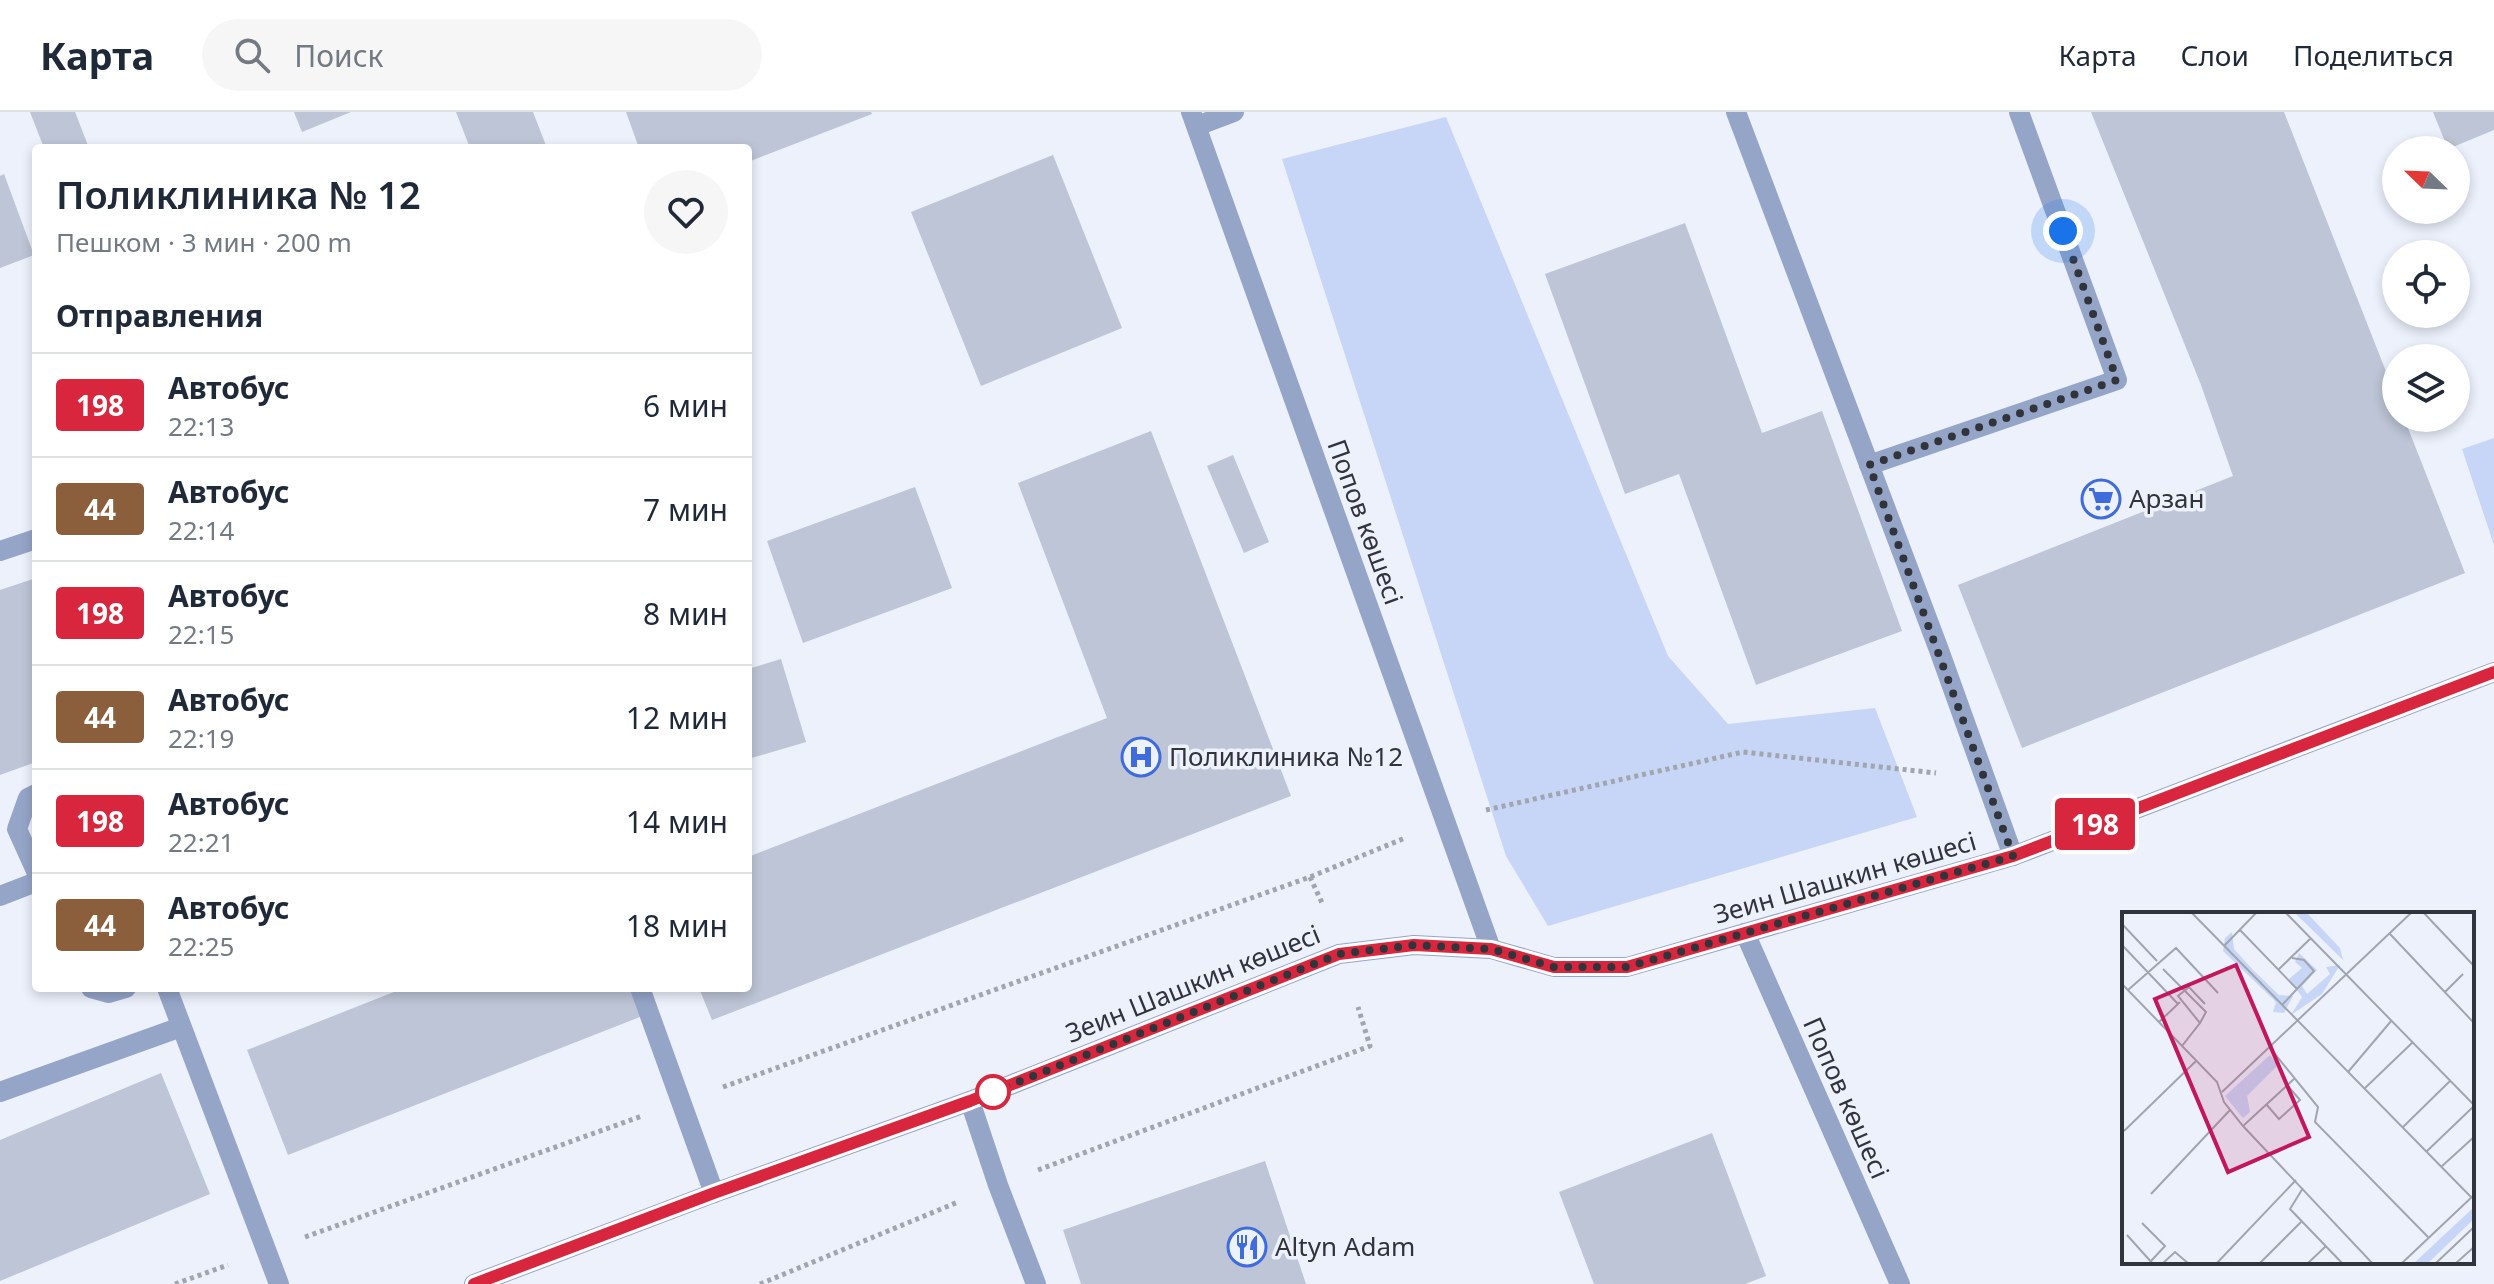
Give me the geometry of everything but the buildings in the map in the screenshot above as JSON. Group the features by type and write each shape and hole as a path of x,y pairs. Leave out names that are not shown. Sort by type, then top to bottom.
{"street":[{"path":"1194,119 1234,112"},
{"path":"1736,112 2013,856"},
{"path":"1869,465 2117,380 2019,112"},
{"name":"Попов көшесі","path":"1194,119 1491,949"},
{"path":"0,551 32,540"},
{"name":"Зеин Шашкин көшесі","path":"474,1284 970,1101 1339,954 1414,945 1491,949 1554,967 1627,967 2013,856 2494,672"},
{"path":"32,796 28,798 17,829 32,862"},
{"path":"0,896 32,884"},
{"name":"Попов көшесі","path":"1745,933 1900,1284"},
{"path":"168,992 279,1284"},
{"path":"641,992 714,1193"},
{"path":"0,1092 181,1027"},
{"path":"970,1101 1036,1284"}],"path":[{"path":"175,1284 1310,877 1444,821 1529,798 1743,752 1985,779"},
{"path":"1310,877 1323,905"},
{"path":"760,1284 998,1185 1370,1046 1358,1007"}],"shaded area":[{"path":"1446,117 1668,656 1728,724 1875,708 1917,817 1548,926 1506,856 1282,159"},
{"path":"2494,438 2494,545 2462,449"}],"bus line":[{"name":"198","path":"474,1284 970,1101 1339,954 1414,945 1491,949 1554,967 1627,967 2013,856 2494,672"}],"place":[{"name":"Арзан","path":"2101,499"},
{"name":"Поликлиника №12","path":"1141,757"},
{"name":"Altyn Adam","path":"1247,1247"}],"route":[{"path":"993,1092 1339,954 1414,945 1491,949 1554,967 1627,967 2013,856 1869,465 2117,380 2063,231"}]}
